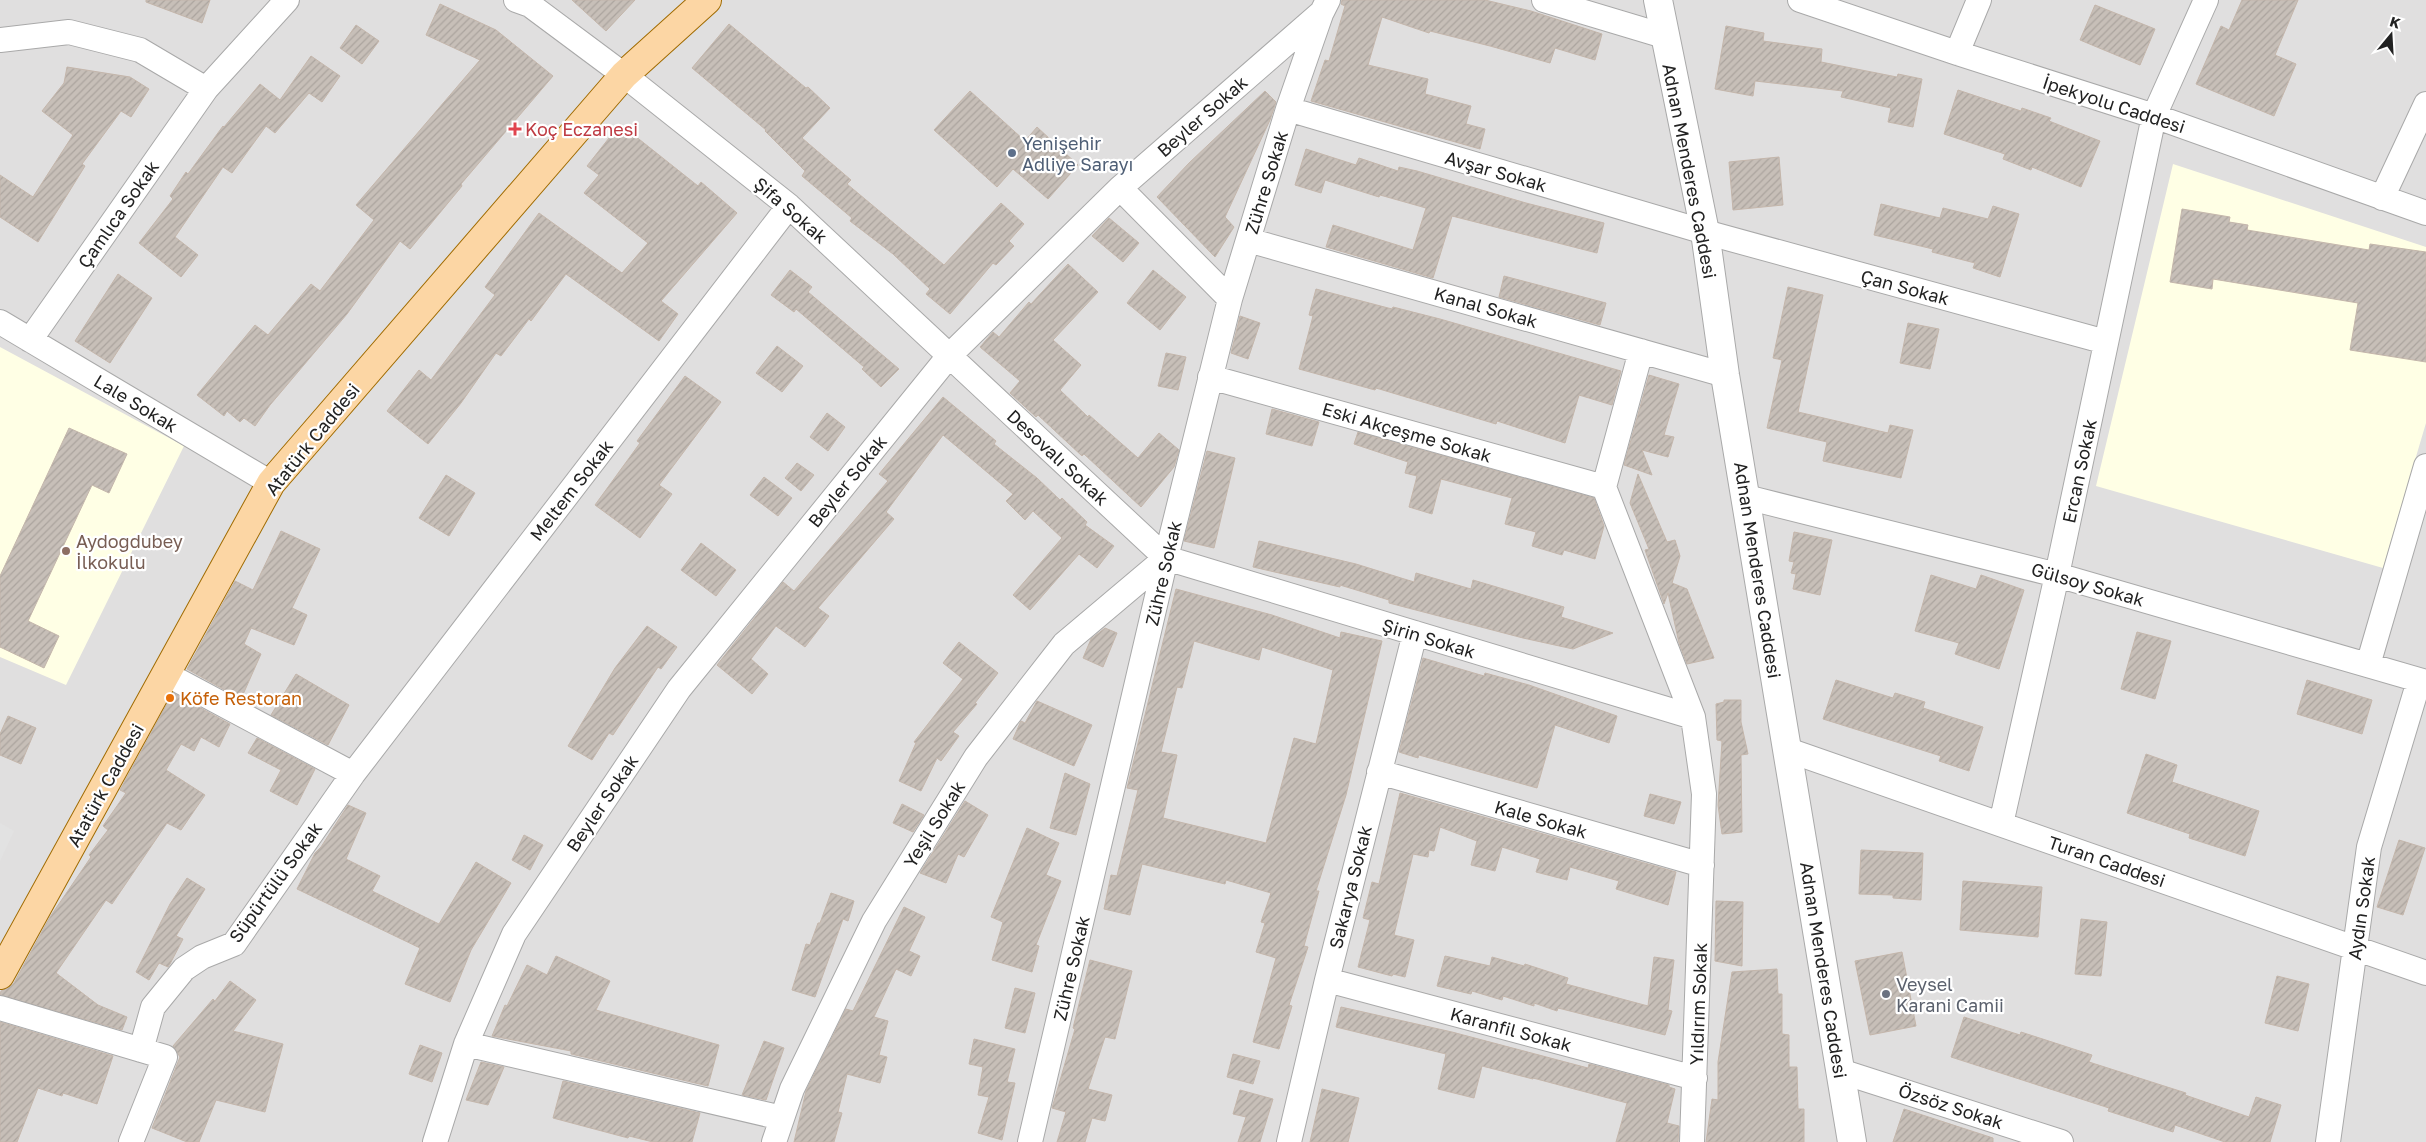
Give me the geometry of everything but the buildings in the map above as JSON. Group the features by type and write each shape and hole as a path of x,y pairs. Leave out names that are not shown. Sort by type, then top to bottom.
{"main road":[{"name":"Atatürk Caddesi","path":"0,975 271,483 624,75 707,0"}],"street":[{"name":"Çamlıca Sokak","path":"30,340 206,89 287,0"},
{"name":"Şifa Sokak","path":"516,0 530,5 624,75 789,206 949,356"},
{"path":"1544,0 1664,36"},
{"name":"Adnan Menderes Caddesi","path":"1658,0 1705,232 1725,375 1852,1142"},
{"name":"İpekyolu Caddesi","path":"1800,0 2154,116 2426,213"},
{"path":"1957,53 1979,0"},
{"name":"Ercan Sokak","path":"2001,824 2057,575 2154,116 2206,0"},
{"name":"Zühre Sokak","path":"1030,1142 1166,558 1230,299 1288,109 1325,6"},
{"name":"Beyler Sokak","path":"434,1142 466,1044 514,934 679,689 949,356 1120,188 1325,6"},
{"path":"0,40 69,32 140,50 206,89"},
{"path":"2382,198 2426,104"},
{"name":"Avşar Sokak","path":"1288,109 1705,232"},
{"path":"1120,188 1230,299"},
{"name":"Meltem Sokak","path":"353,774 789,206"},
{"name":"Çan Sokak","path":"1705,232 2106,342"},
{"name":"Kanal Sokak","path":"1248,240 1725,375"},
{"name":"Lale Sokak","path":"0,322 271,483"},
{"path":"1641,351 1604,487 1693,717 1704,794 1702,865"},
{"name":"Desovalı Sokak","path":"949,356 1166,558"},
{"name":"Eski Akçeşme Sokak","path":"1210,377 1604,487"},
{"path":"2368,665 2426,466"},
{"name":"Gülsoy Sokak","path":"1746,497 2057,575 2423,682"},
{"name":"Şirin Sokak","path":"1166,558 1693,717"},
{"name":"Yeşil Sokak","path":"774,1142 792,1089 874,921 976,757 1064,644 1166,558"},
{"name":"Sakarya Sokak","path":"1289,1142 1327,980 1415,634"},
{"path":"166,674 353,774"},
{"name":"Aydın Sokak","path":"2328,1142 2369,847 2423,682"},
{"name":"Turan Caddesi","path":"1788,750 2426,973"},
{"name":"Kale Sokak","path":"1379,772 1702,865"},
{"name":"Süpürtülü Sokak","path":"141,1050 153,1006 184,969 202,957 234,944 353,774"},
{"name":"Yıldırım Sokak","path":"1692,1142 1696,1078 1702,865"},
{"name":"Karanfil Sokak","path":"1327,980 1696,1078"},
{"path":"0,1008 165,1057 131,1142"},
{"path":"466,1044 782,1118"},
{"name":"Özsöz Sokak","path":"1840,1071 2061,1142"}],"shaded area":[{"path":"0,0 2426,0 2426,1142 0,1142"},
{"path":"2173,164 2426,247 2426,423 2383,568 2096,486"},
{"name":"Aydoğdubey İlkokulu","path":"0,347 184,446 66,685 0,657"},
{"path":"0,823 14,831 0,861"}],"place":[{"name":"Koç Eczanesi","path":"515,129"},
{"name":"Yenişehir Adliye Sarayı","path":"1012,153"},
{"name":"Aydoğdubey İlkokulu","path":"66,551"},
{"name":"Köfe Restoran","path":"170,698"},
{"name":"Veysel Karani Camii","path":"1886,994"}]}
